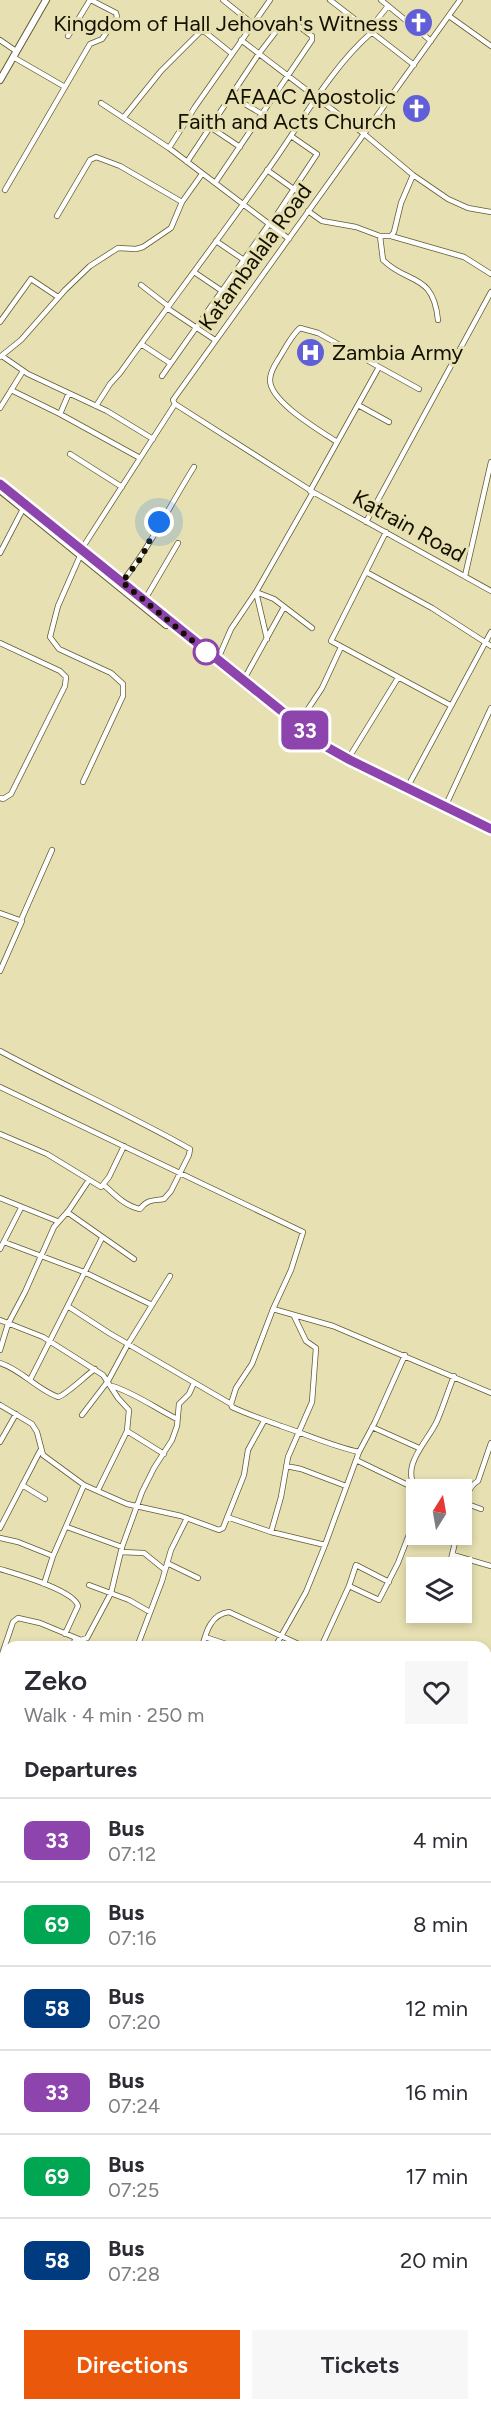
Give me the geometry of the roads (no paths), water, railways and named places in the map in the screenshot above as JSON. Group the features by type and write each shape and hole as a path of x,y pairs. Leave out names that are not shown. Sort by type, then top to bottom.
{"main road":[{"path":"0,80 46,0"},
{"path":"0,484 80,553 122,582 325,746 491,831"},
{"path":"0,490 323,748 357,768 491,831"}],"street":[{"path":"5,190 90,44 102,39 117,17 116,13 91,0 68,36"},
{"path":"223,0 253,24"},
{"path":"169,148 231,53 270,0"},
{"path":"330,0 338,2 370,32 414,65"},
{"path":"381,0 431,41"},
{"name":"Katambalala Road","path":"83,782 123,696 123,684 111,673 59,649 50,637 58,606 80,553 175,405 174,398 460,0"},
{"path":"96,406 243,205 317,98 388,6"},
{"path":"449,15 491,46"},
{"path":"187,162 258,55 287,19 312,36 312,40 288,77 215,183"},
{"path":"124,117 153,80 200,32 205,33 231,53"},
{"path":"0,40 15,54 65,87"},
{"path":"241,40 363,133 413,175 456,203 491,212"},
{"path":"231,96 262,114"},
{"path":"101,104 169,148 289,239"},
{"path":"210,127 240,147"},
{"path":"162,376 295,190 317,154 291,136"},
{"path":"57,216 92,157 99,156 182,202"},
{"path":"267,170 295,190"},
{"path":"153,438 96,406 23,371 1,357 21,340 77,278 109,252 118,248 143,247 171,228 182,202 202,174"},
{"path":"391,236 413,175"},
{"path":"308,211 322,221 356,226 380,236 391,236 464,257 491,274"},
{"path":"380,236 383,260 424,286 436,302 438,320"},
{"path":"216,241 244,260"},
{"path":"194,272 222,291"},
{"path":"0,322 31,279 58,297"},
{"path":"141,285 195,328 215,340"},
{"path":"366,522 491,292"},
{"path":"338,442 299,416 272,389 270,380 272,370 294,333 300,328 318,333 419,389"},
{"path":"141,344 170,363"},
{"path":"217,661 231,629 256,592 379,367"},
{"path":"0,408 23,371"},
{"path":"11,390 140,458"},
{"path":"60,414 69,393"},
{"path":"175,405 312,492"},
{"path":"357,405 389,422"},
{"path":"70,454 122,487"},
{"path":"465,576 491,462"},
{"path":"122,582 141,558 159,522 194,467"},
{"name":"Katrain Road","path":"312,492 491,591"},
{"path":"0,553 23,509"},
{"path":"386,532 331,640 450,705"},
{"path":"144,601 178,543"},
{"path":"366,572 432,608 491,646"},
{"path":"256,592 274,599 312,628"},
{"path":"256,592 267,639"},
{"path":"243,681 284,607"},
{"path":"407,788 491,632"},
{"path":"0,643 60,671 66,677 65,686 11,794 3,799 0,798"},
{"path":"298,724 322,688 341,647"},
{"path":"348,759 398,678"},
{"path":"445,807 491,708"},
{"path":"0,971 52,850"},
{"path":"0,913 21,920"},
{"path":"0,1051 101,1104 150,1126 190,1149 171,1191 164,1198 147,1200 140,1209 133,1208 118,1199 104,1185"},
{"path":"0,1087 303,1232 291,1270 252,1364 236,1388 231,1404"},
{"path":"0,1134 46,1154 101,1187 104,1185"},
{"path":"104,1185 124,1146"},
{"path":"0,1350 8,1324 57,1221 67,1212 89,1180"},
{"path":"0,1198 57,1221"},
{"path":"0,1249 21,1208"},
{"path":"67,1212 102,1238 135,1258"},
{"path":"30,1380 102,1238"},
{"path":"4,1242 84,1272 152,1305"},
{"path":"82,1415 110,1383 128,1344 170,1276"},
{"path":"69,1307 231,1404 232,1407 342,1449 359,1452"},
{"path":"273,1309 321,1321 491,1393"},
{"path":"271,1532 283,1489 286,1466 312,1402 316,1348 306,1341 294,1316"},
{"path":"0,1320 49,1342 95,1370 110,1383 129,1391 151,1407 177,1419"},
{"path":"278,1641 306,1592 359,1452 405,1355"},
{"path":"0,1363 16,1370 50,1395 62,1396 95,1370"},
{"path":"412,1479 411,1469 419,1448 430,1435 454,1376"},
{"path":"98,1490 127,1431 129,1410 118,1398 110,1383"},
{"path":"6,1641 13,1622 18,1618 40,1623 81,1640 87,1638 111,1593 121,1549 150,1474 172,1440 179,1404 189,1394 194,1383"},
{"path":"0,1405 35,1429 40,1451 51,1462 84,1485 136,1507 187,1518 221,1530 244,1475 248,1450 264,1421"},
{"path":"0,1442 16,1414"},
{"path":"372,1427 419,1448"},
{"path":"127,1431 164,1454"},
{"path":"472,1484 478,1481 491,1443"},
{"path":"0,1528 40,1451"},
{"path":"356,1460 406,1485"},
{"path":"286,1466 301,1468 346,1486"},
{"path":"22,1485 45,1499"},
{"path":"44,1584 53,1556 84,1485"},
{"path":"472,1505 481,1509"},
{"path":"227,1517 271,1532 325,1545"},
{"path":"139,1641 167,1563 187,1518"},
{"path":"67,1527 121,1549 144,1553 165,1570"},
{"path":"0,1538 18,1542 53,1556"},
{"path":"349,1586 378,1600 389,1582 406,1541"},
{"path":"455,1545 453,1555 491,1566"},
{"path":"167,1563 198,1578"},
{"path":"324,1641 356,1565 389,1582"},
{"path":"0,1569 44,1584 78,1603 65,1634"},
{"path":"89,1585 129,1600 150,1612"},
{"path":"204,1641 217,1615 229,1612 292,1641"},
{"path":"205,1636 219,1641"}],"place":[{"name":"Kingdom of Hall Jehovah's Witness","path":"419,23"},
{"name":"AFAAC Apostolic Faith and Acts Church","path":"417,109"},
{"name":"Zambia Army","path":"311,352"}]}
